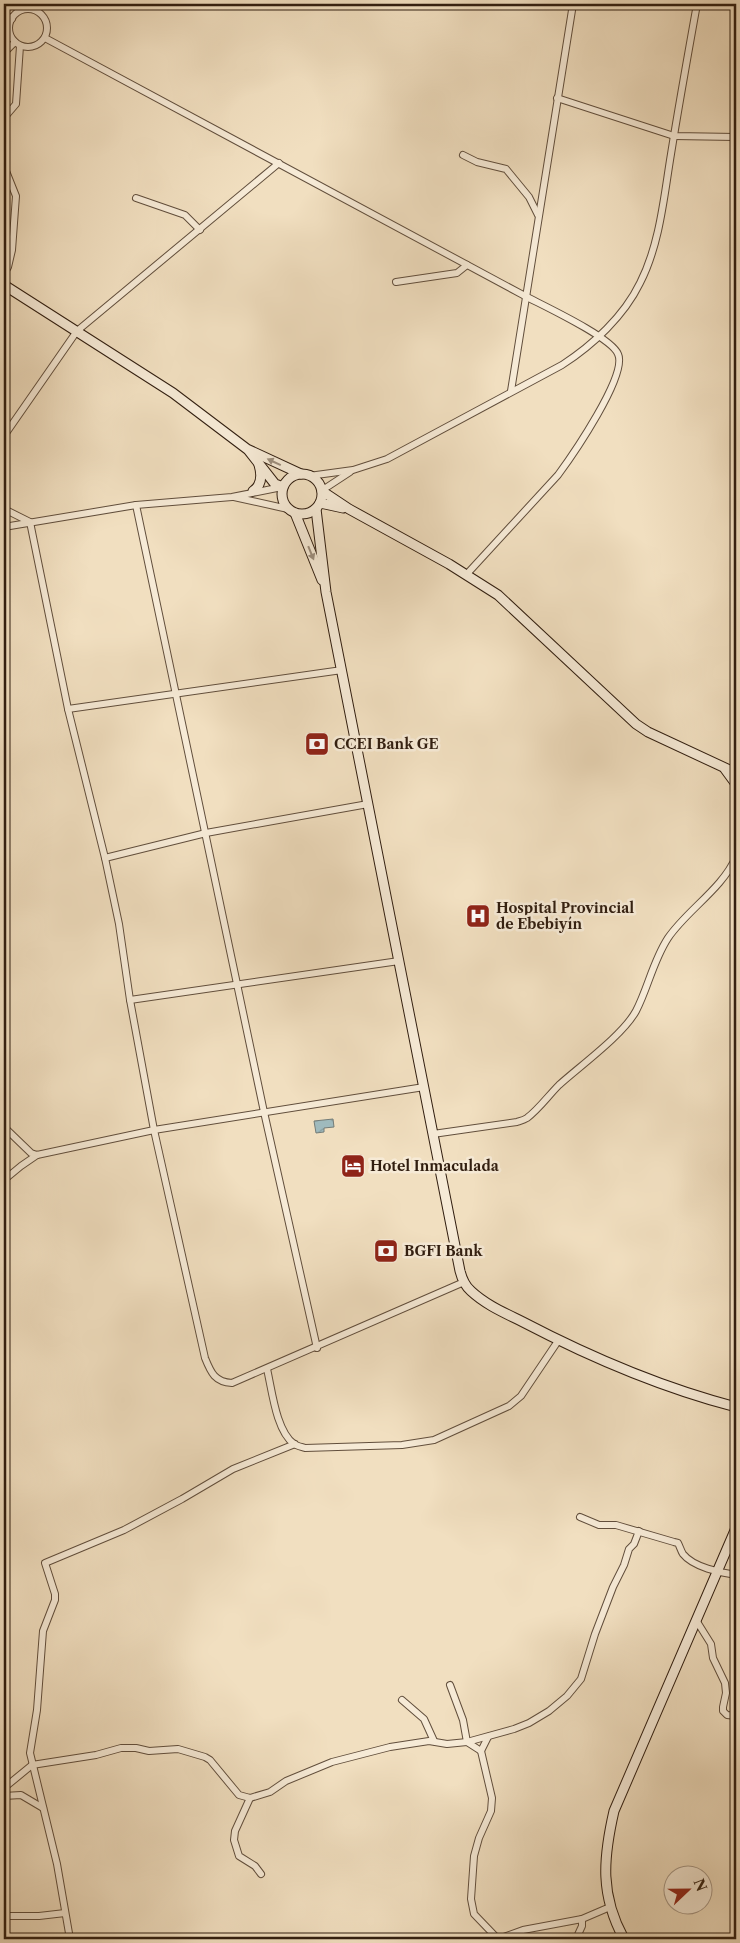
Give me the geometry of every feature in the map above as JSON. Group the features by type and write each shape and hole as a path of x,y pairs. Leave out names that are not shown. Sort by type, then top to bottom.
{"street":[{"path":"37,11 41,4"},
{"path":"511,391 573,4"},
{"path":"326,592 292,511 282,499 283,487 290,478 353,470 387,459 562,365 578,356 617,318 640,284 651,256 661,214 697,4"},
{"path":"32,9 37,11 42,15 48,26 45,38 36,46 25,47 18,44 9,31 12,18 20,10 32,9"},
{"path":"4,14 12,18"},
{"path":"45,38 598,336 618,353 620,360 617,374 599,412 570,458 558,475 466,575"},
{"path":"4,53 18,44"},
{"path":"4,118 16,104 18,44"},
{"path":"557,98 674,136 736,137"},
{"path":"464,155 477,162 506,169 529,197 538,215"},
{"path":"4,436 78,331 279,163"},
{"path":"4,166 16,196 12,250 4,274"},
{"path":"136,198 185,215 200,230"},
{"path":"396,282 457,273 467,265"},
{"path":"4,285 173,394 247,449 305,475 317,482 321,491 348,509 449,564 498,595 636,724 662,739 736,773"},
{"path":"247,449 275,484 283,487"},
{"path":"253,491 257,489 261,480 258,463"},
{"path":"353,470 321,491 318,506 326,592 460,1271 464,1282 469,1290 486,1303 558,1341 701,1398 736,1407"},
{"path":"4,526 136,505 232,497 253,491 283,487"},
{"path":"232,497 306,514 318,506 348,509"},
{"path":"136,505 177,692 264,1112 317,1348"},
{"path":"4,510 30,522"},
{"path":"30,522 68,709 105,858 119,924 130,1000 154,1130 205,1358 211,1374 221,1382 232,1383 317,1348 464,1282"},
{"path":"68,709 342,670"},
{"path":"723,767 736,784"},
{"path":"105,858 206,833 368,804"},
{"path":"433,1134 516,1122 525,1119 533,1113 558,1087 623,1027 634,1014 659,953 668,937 722,878 736,857"},
{"path":"130,1000 399,961"},
{"path":"4,1180 37,1155 154,1130 424,1087"},
{"path":"4,1126 31,1152 37,1155"},
{"path":"267,1369 280,1425 286,1436 295,1444 305,1448 402,1445 434,1440 509,1406 521,1396 558,1341"},
{"path":"70,1939 57,1864 30,1753 37,1710 43,1631 55,1594 45,1563 124,1530 233,1469 295,1444"},
{"path":"580,1517 599,1525 616,1525 678,1543 681,1552 686,1558 717,1571 736,1574"},
{"path":"624,1939 610,1907 605,1863 614,1811 736,1528"},
{"path":"4,1788 32,1765 96,1755 121,1748 136,1748 149,1751 178,1749 205,1756 239,1795 250,1798 270,1792 286,1781 332,1762 390,1747 434,1741 453,1744 467,1742 529,1723 549,1711 577,1686 585,1670 595,1634 613,1587 639,1531"},
{"path":"696,1620 711,1644 713,1658 726,1683 723,1711 727,1715 736,1716"},
{"path":"450,1685 463,1720 467,1742 481,1751"},
{"path":"402,1700 424,1719 434,1741"},
{"path":"488,1737 481,1751 492,1798 491,1811 479,1838 474,1856 471,1899 474,1914 498,1939 523,1930 582,1920 610,1907"},
{"path":"4,1796 21,1795 43,1808"},
{"path":"250,1798 235,1831 234,1840 239,1856 255,1866 261,1874"},
{"path":"4,1916 39,1916 66,1913"},
{"path":"576,1939 582,1926 582,1920"}],"water":[{"path":"333,1119 334,1127 324,1128 324,1132 316,1133 314,1121"}],"place":[{"name":"CCEI Bank GE","path":"317,744"},
{"name":"Hospital Provincial de Ebebiyín","path":"478,916"},
{"name":"Hotel Inmaculada","path":"353,1166"},
{"name":"BGFI Bank","path":"386,1251"}]}
